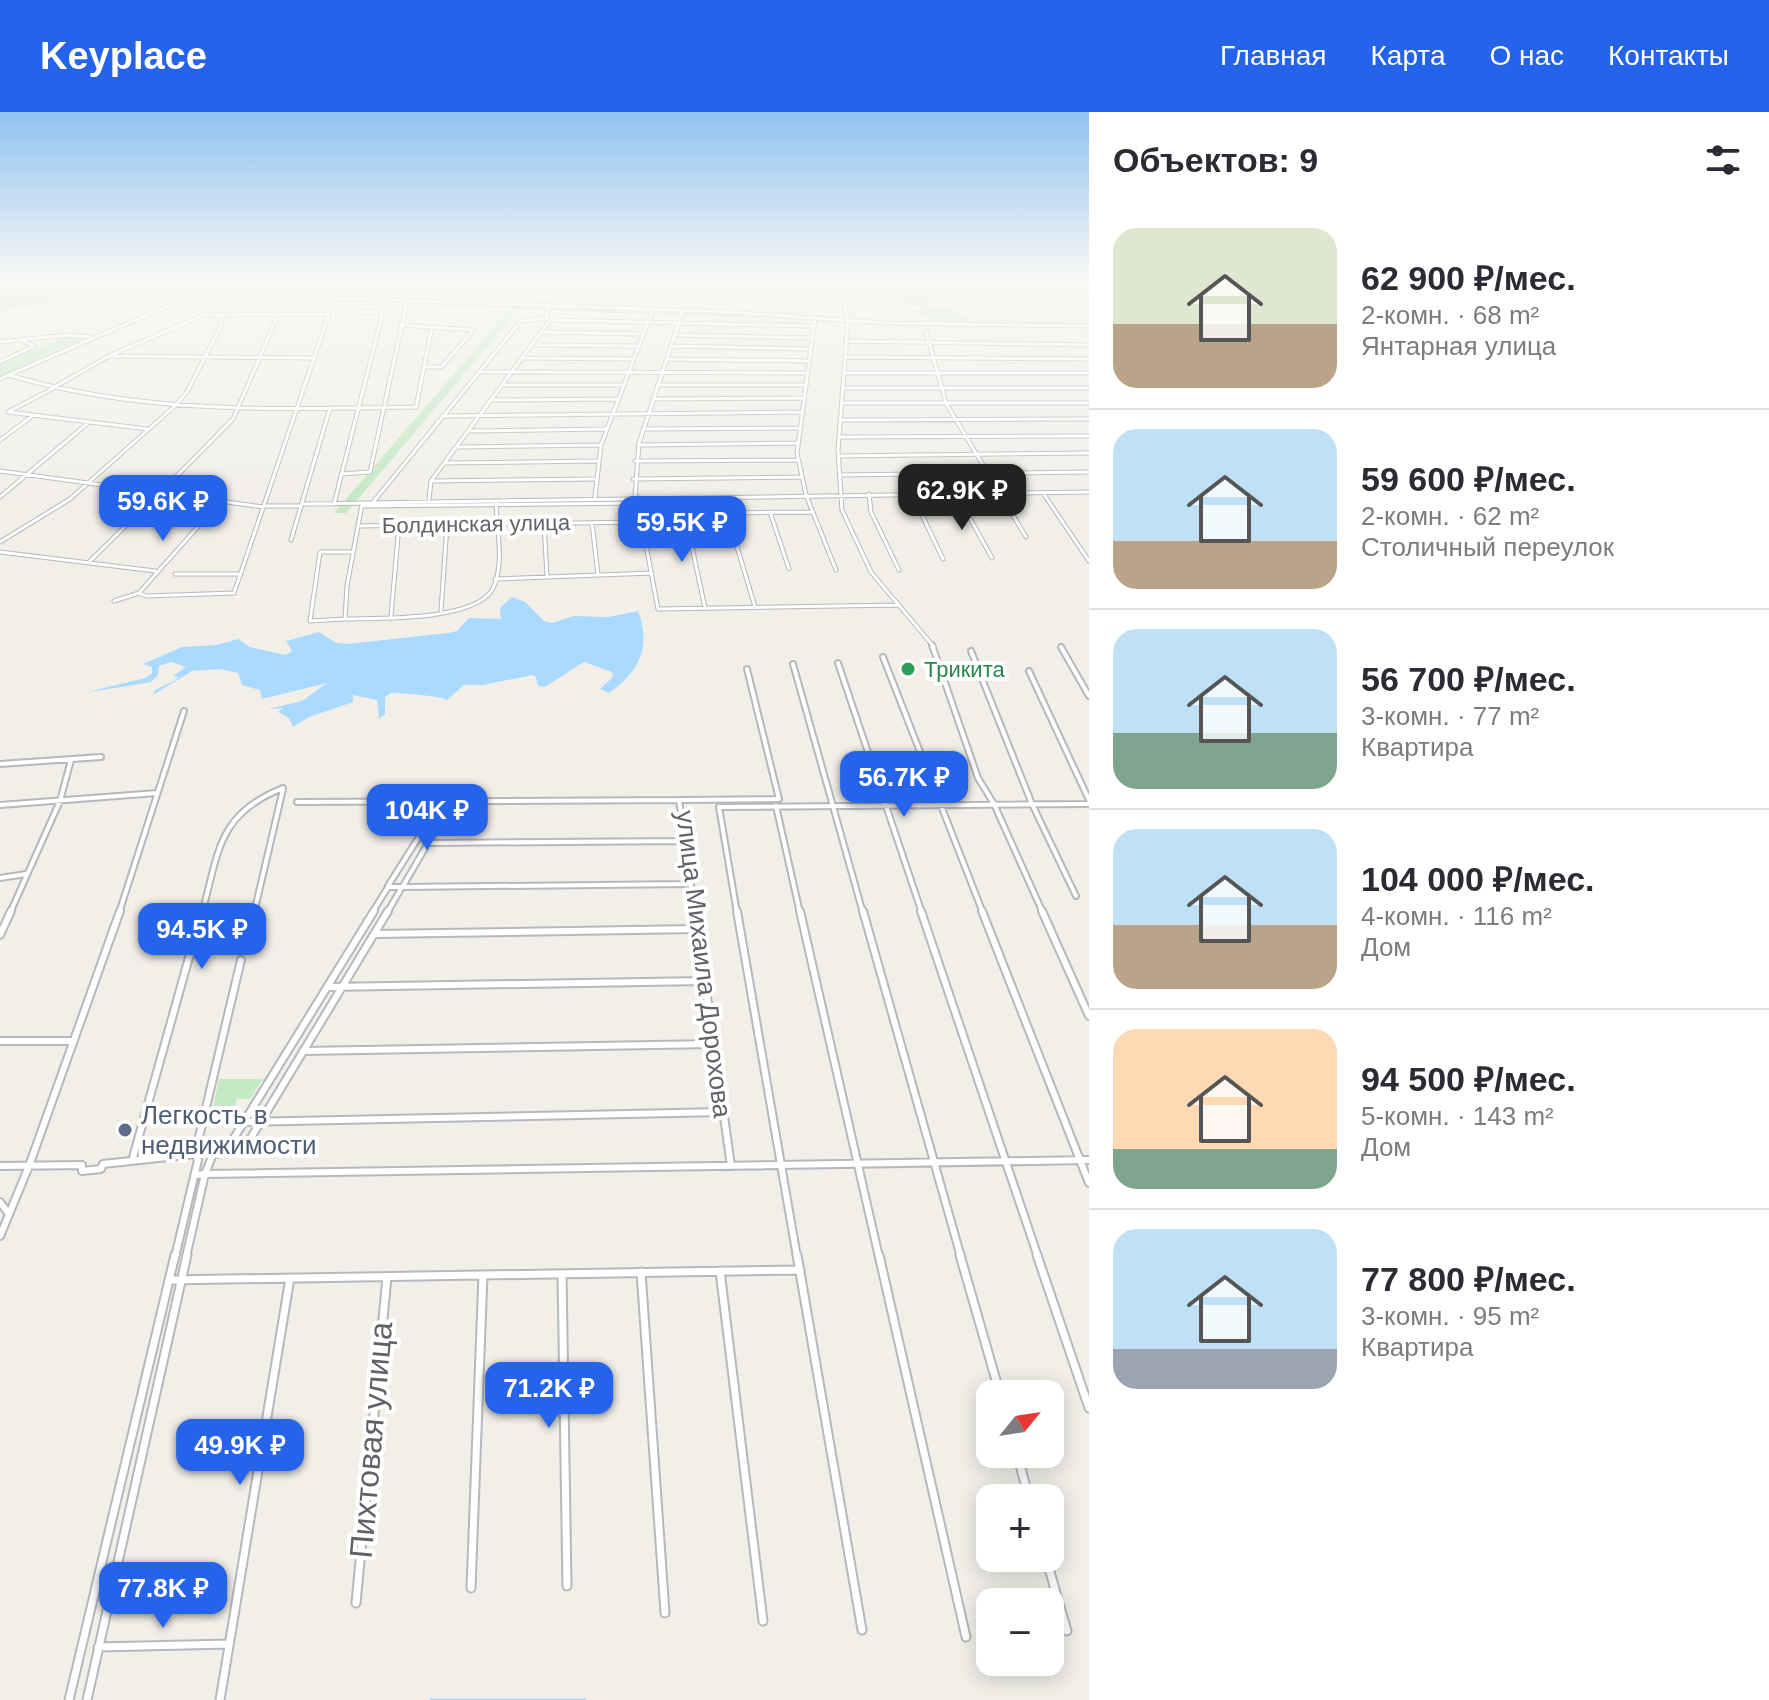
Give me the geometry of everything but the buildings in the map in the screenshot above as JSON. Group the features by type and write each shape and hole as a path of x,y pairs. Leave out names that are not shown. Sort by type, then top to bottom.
{"street":[{"path":"0,379 54,354"},
{"path":"0,417 113,354"},
{"path":"0,542 41,522 176,405 206,354"},
{"path":"88,563 226,428 261,354"},
{"path":"139,593 146,596 232,594 316,354"},
{"path":"334,504 373,354"},
{"path":"341,474 370,472 395,354"},
{"path":"9,375 52,389 176,405 237,408 419,406 427,354"},
{"path":"425,367 441,367 452,354"},
{"path":"373,503 494,354"},
{"path":"429,499 431,481 527,354"},
{"path":"595,497 601,445 636,354"},
{"path":"669,354 638,445 633,479 658,609 900,605"},
{"path":"808,354 798,460 806,495 836,570"},
{"path":"932,354 946,403 1026,537"},
{"path":"109,356 315,358"},
{"path":"1089,359 846,357 838,456 842,510 871,572 935,648 978,778 994,804 1089,1016"},
{"path":"524,358 634,359"},
{"path":"667,359 807,361"},
{"path":"479,372 805,373"},
{"path":"845,373 1089,373"},
{"path":"504,385 623,385"},
{"path":"657,385 804,385"},
{"path":"844,388 1089,388"},
{"path":"653,399 803,398"},
{"path":"493,400 618,399"},
{"path":"843,403 1089,403"},
{"path":"291,540 330,408"},
{"path":"442,416 803,412"},
{"path":"10,413 148,429"},
{"path":"0,440 32,416"},
{"path":"841,420 1089,419"},
{"path":"0,497 89,423"},
{"path":"644,429 800,428"},
{"path":"469,431 606,429"},
{"path":"839,437 1089,436"},
{"path":"638,445 798,443"},
{"path":"457,447 601,445"},
{"path":"838,456 1089,453"},
{"path":"635,461 798,460"},
{"path":"445,463 597,461"},
{"path":"0,471 263,507 362,505 429,499 637,499"},
{"path":"839,475 1089,472"},
{"path":"633,479 802,477"},
{"path":"431,481 595,479"},
{"path":"1042,492 1089,561"},
{"path":"956,493 992,558"},
{"path":"373,503 496,504 841,494 1088,493"},
{"path":"869,494 871,512 899,570"},
{"path":"912,494 943,559"},
{"path":"114,601 139,593 155,571 220,502"},
{"path":"353,552 320,552 310,621 441,612 481,602 492,592 495,579 496,504"},
{"path":"345,619 362,505"},
{"path":"770,512 789,569"},
{"path":"641,514 813,512"},
{"path":"727,513 755,607"},
{"path":"685,514 705,608"},
{"name":"Болдинская улица","path":"358,526 642,522"},
{"path":"544,523 547,577"},
{"path":"592,523 598,575"},
{"path":"391,616 399,525"},
{"path":"441,612 447,525"},
{"path":"0,552 155,571"},
{"path":"495,579 652,573"},
{"path":"175,574 241,574"},
{"path":"1061,647 1089,696"},
{"path":"971,651 1032,804 1076,896"},
{"path":"883,657 1089,1183"},
{"path":"838,663 1089,1408"},
{"path":"793,664 996,1380"},
{"name":"улица Михаила Дорохова","path":"731,1166 679,800 779,799 747,669"},
{"path":"862,1630 719,807 1089,802 1029,671"},
{"path":"0,1236 29,1166 145,841 184,711"},
{"path":"0,764 101,757"},
{"path":"0,935 60,801 71,760"},
{"path":"132,1161 225,829 240,810 262,796 283,788 254,913 191,954"},
{"path":"0,805 157,793"},
{"path":"297,802 679,800"},
{"path":"226,1151 441,802"},
{"path":"87,1700 179,1280 205,1174 213,1154 243,1151 452,802"},
{"path":"776,806 966,1637"},
{"path":"428,843 684,841"},
{"path":"0,878 26,874"},
{"path":"388,887 690,884"},
{"path":"374,934 696,929"},
{"path":"69,1700 195,1175 198,1160 195,1154 241,960"},
{"path":"327,987 704,981"},
{"path":"0,1041 72,1041"},
{"path":"303,1051 712,1044"},
{"path":"243,1122 723,1112"},
{"path":"0,1166 82,1165 82,1171 94,1172 103,1164 195,1154"},
{"path":"195,1175 1089,1160"},
{"path":"0,1202 9,1214"},
{"path":"169,1280 800,1270"},
{"path":"720,1271 763,1621"},
{"path":"641,1272 665,1613"},
{"path":"562,1274 567,1586"},
{"path":"471,1588 483,1275"},
{"name":"Пихтовая улица","path":"356,1603 387,1277"},
{"path":"220,1700 290,1278"},
{"path":"1050,1572 1067,1631"},
{"path":"98,1647 229,1644"}],"green space":[{"path":"22,354 52,354 0,378 0,363"},
{"path":"471,354 481,354 346,513 334,513"},
{"path":"219,1079 263,1079 250,1099 237,1099 232,1117 211,1117"}],"water":[{"path":"512,597 525,602 544,621 552,623 574,616 608,617 638,611 643,647 635,668 609,693 600,689 613,677 612,672 584,662 545,687 538,686 536,677 532,675 483,685 464,685 447,700 391,693 385,697 385,714 379,719 377,700 353,695 353,702 309,717 293,727 289,718 278,712 283,708 268,709 302,701 327,683 262,699 260,690 242,685 238,673 220,669 192,671 153,695 155,690 176,680 178,677 173,676 186,667 171,662 159,666 158,675 151,682 84,693 145,678 152,674 152,667 143,664 182,647 216,645 238,639 250,647 286,655 292,651 286,641 319,632 336,643 347,644 448,633 457,631 469,618 501,619 500,608"}],"waterway":[{"path":"431,1700 585,1700"}],"place":[{"name":"Трикита","path":"908,669"},
{"name":"Легкость в недвижимости","path":"125,1130"}]}
